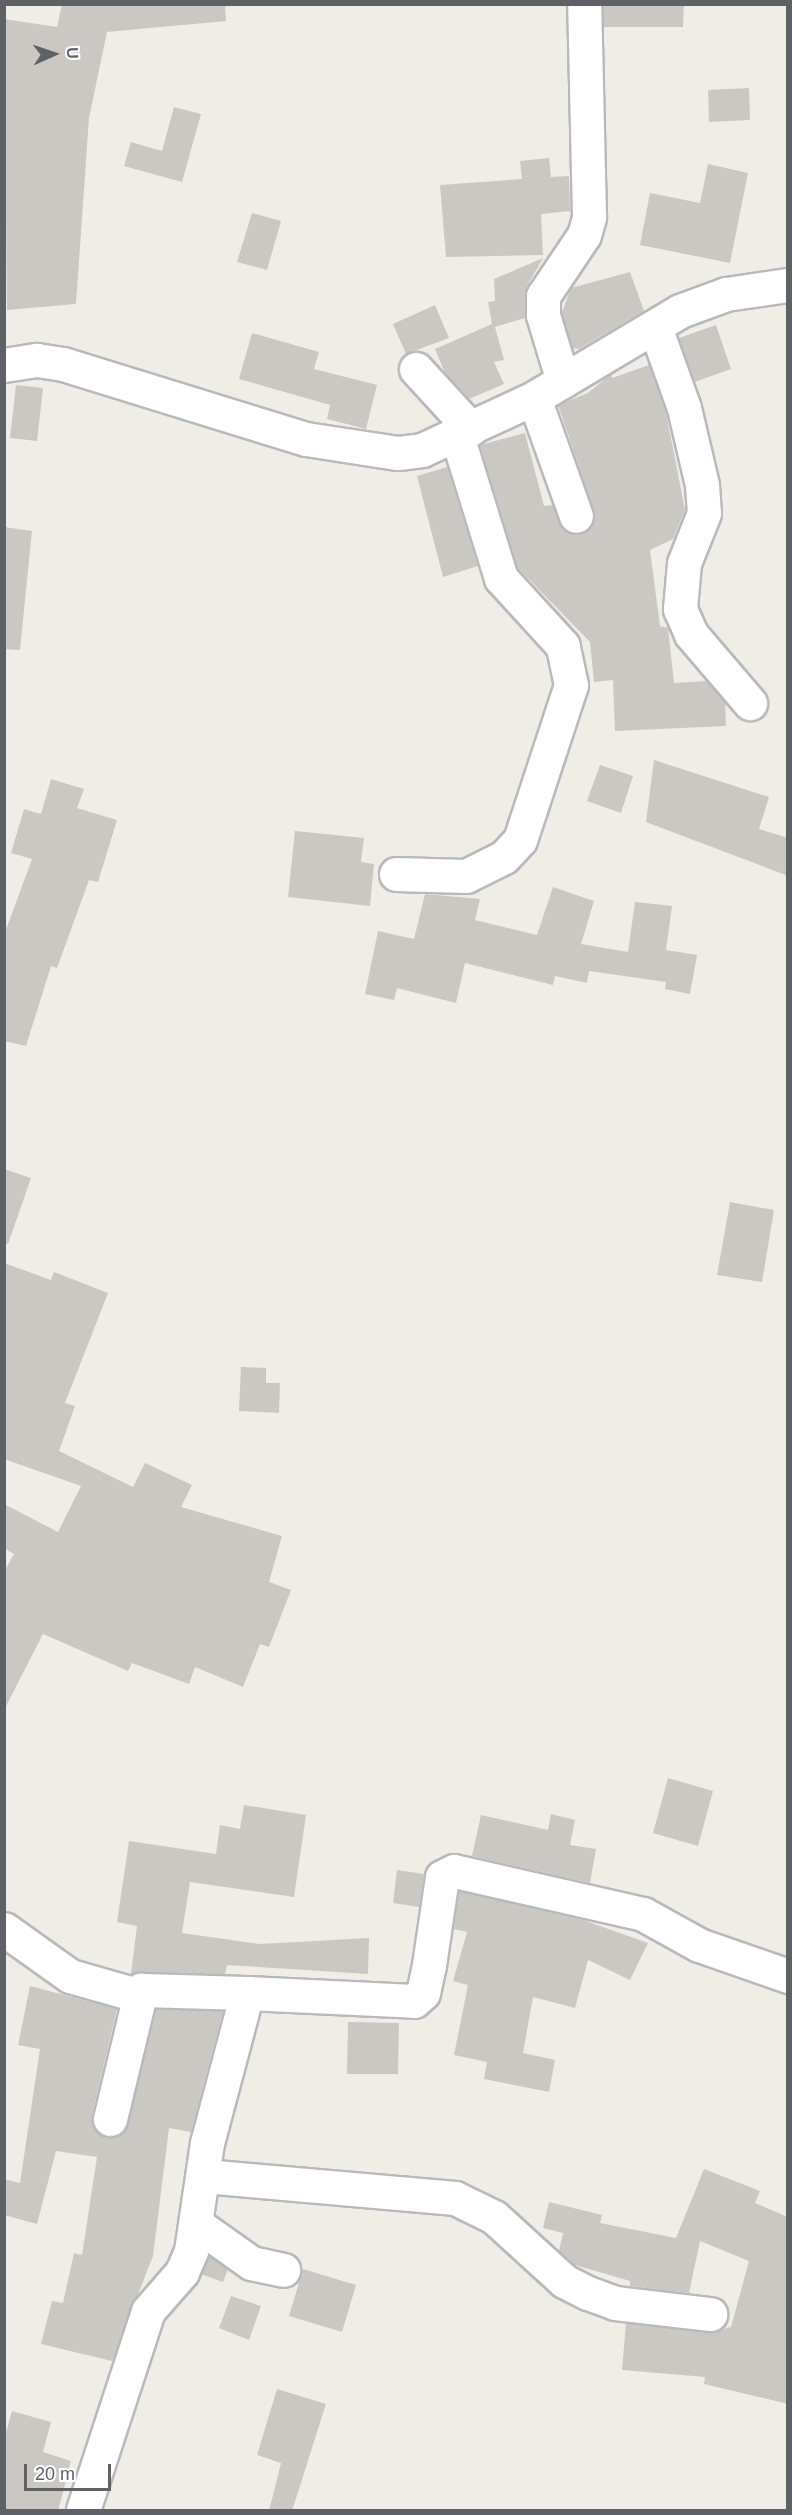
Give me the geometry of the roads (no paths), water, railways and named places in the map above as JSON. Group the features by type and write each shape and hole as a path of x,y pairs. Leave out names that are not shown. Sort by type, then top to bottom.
{"street":[{"path":"563,381 543,315 543,296 580,242 589,217 584,4"},
{"path":"4,365 37,360 101,373 348,448 398,453 464,432 534,398 655,327 726,294 788,285"},
{"path":"655,327 684,408 702,485 704,513 684,563 681,609 691,634 750,703"},
{"path":"396,874 466,876 484,870 520,840 571,686 563,646 501,578 464,432 416,369"},
{"path":"534,398 576,516"},
{"path":"4,1929 70,1976 137,1995 156,1987 414,2001 423,1993 442,1877 454,1871 643,1914 699,1946 788,1976"},
{"path":"83,2511 148,2311 182,2272 198,2226 207,2143 247,1992"},
{"path":"110,2119 137,1995"},
{"path":"204,2176 455,2198 494,2217 564,2281 588,2293 615,2303 710,2314"},
{"path":"198,2226 251,2263 283,2271"}]}
